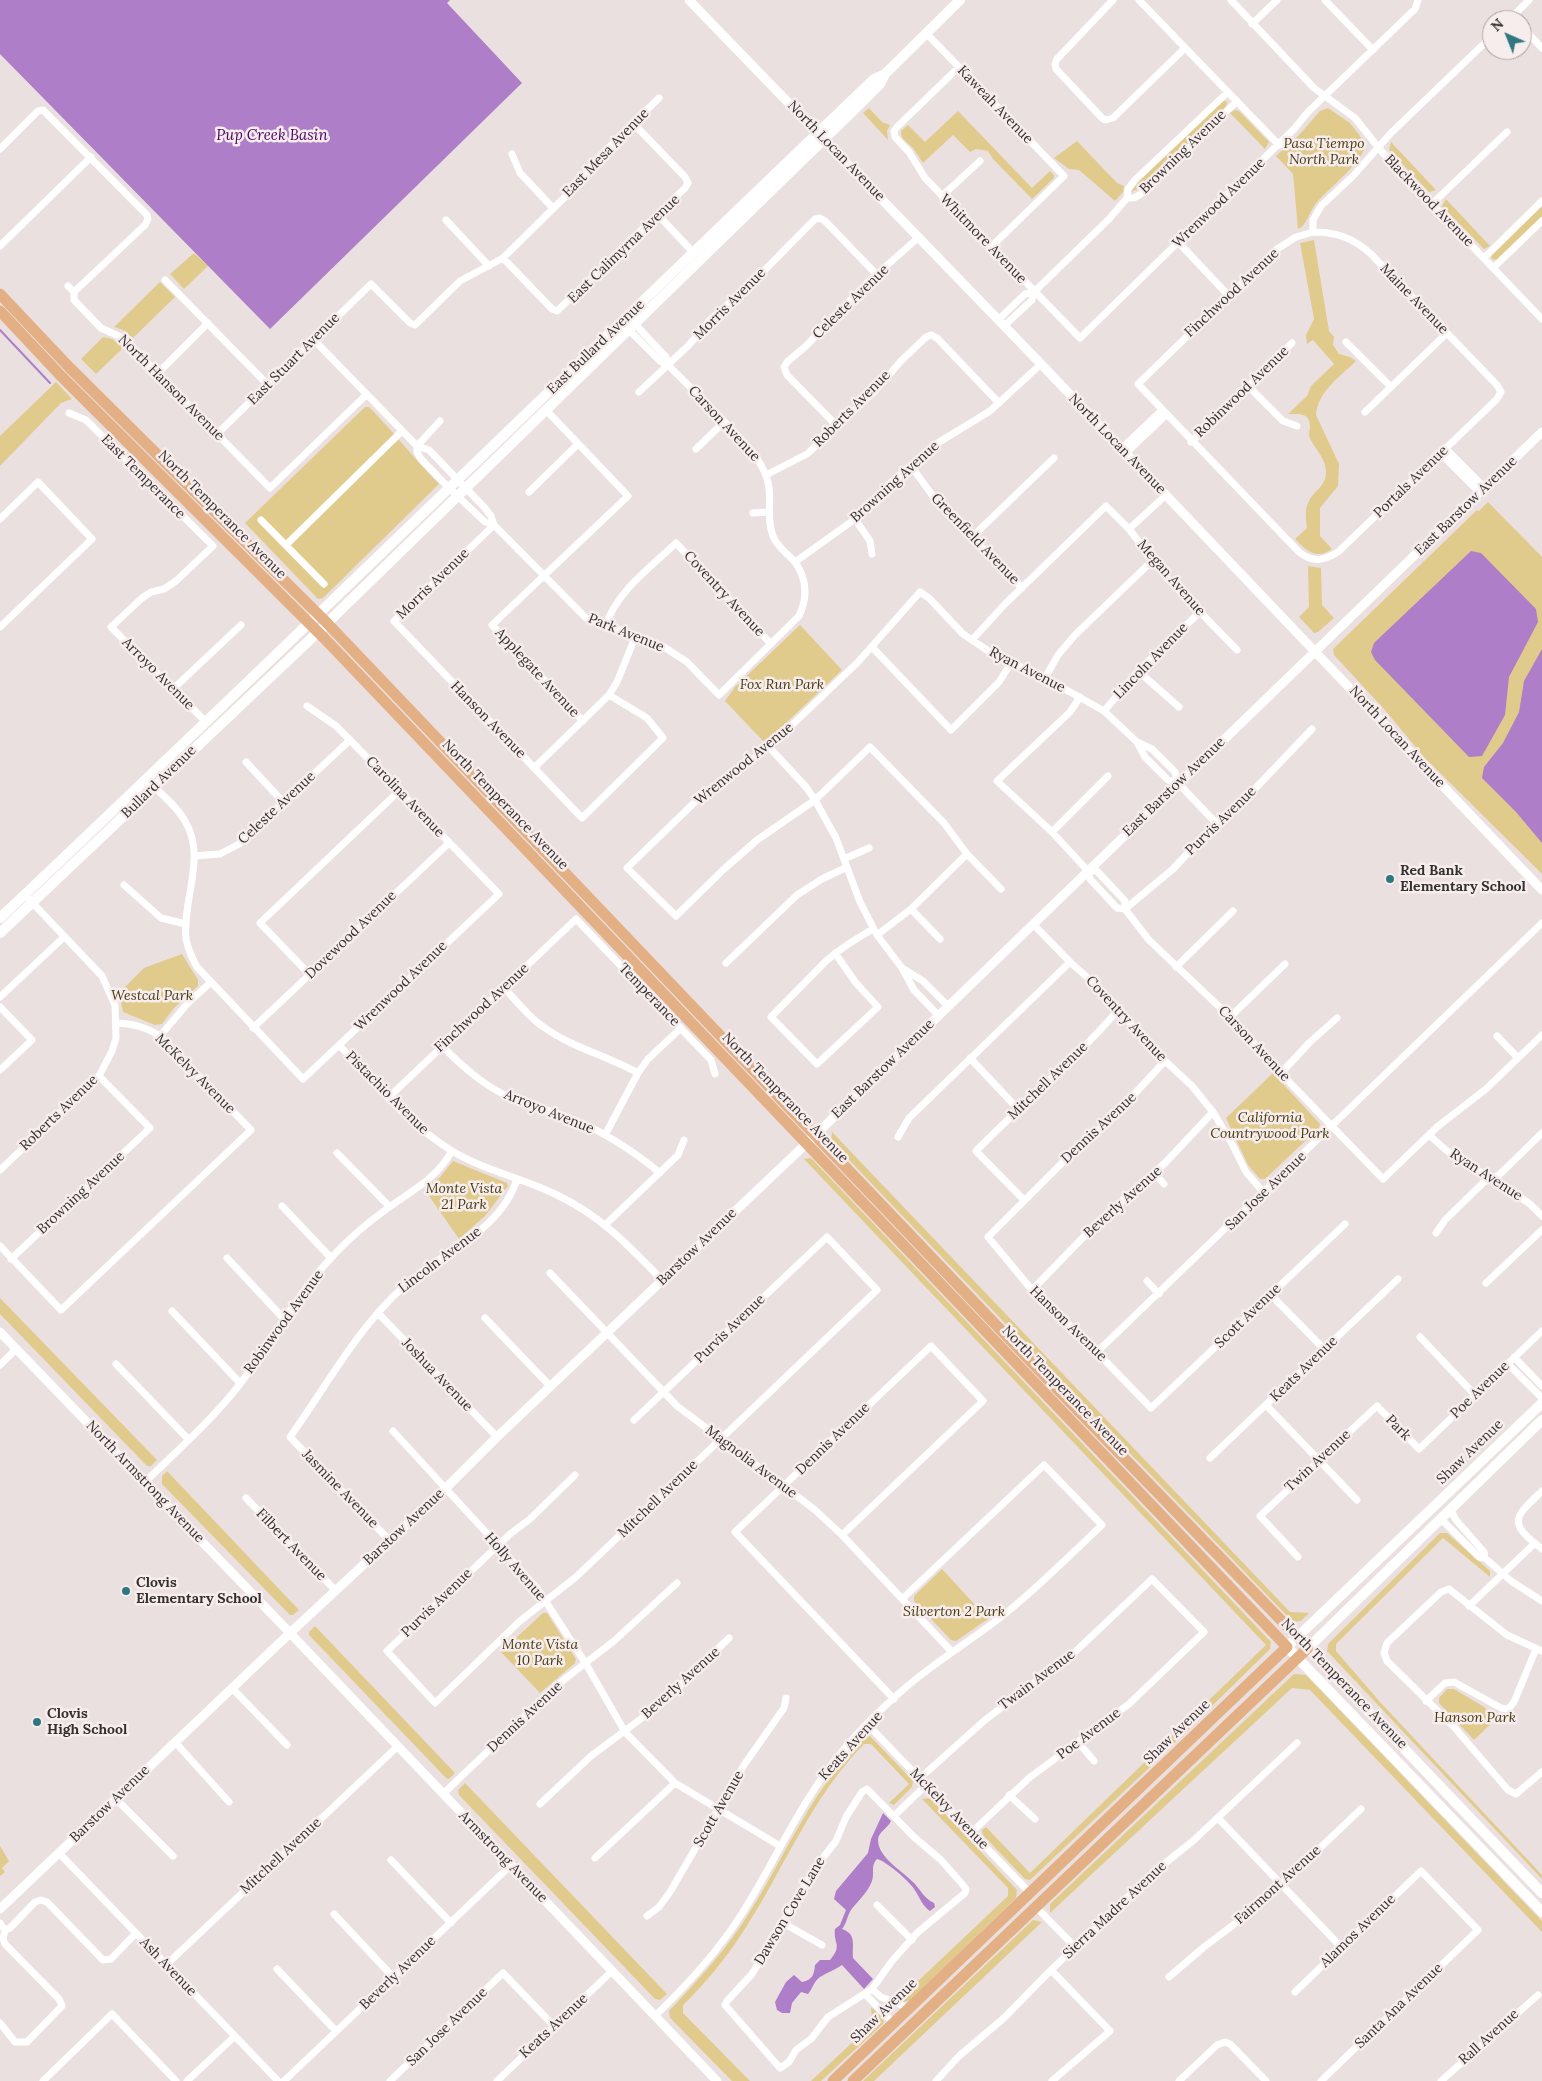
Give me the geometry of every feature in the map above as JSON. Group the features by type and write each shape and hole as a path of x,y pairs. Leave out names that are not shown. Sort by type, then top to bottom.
{"main road":[{"name":"East Bullard Avenue","path":"314,628 458,479 628,323 821,136 874,79 886,74 960,0"},
{"name":"East Bullard Avenue","path":"323,619 462,492 546,410 693,252 821,136"},
{"name":"North Temperance Avenue","path":"0,294 69,367 323,619 1298,1658 1542,1912"},
{"name":"North Temperance Avenue","path":"0,311 61,376 314,628 1298,1637 1542,1893"},
{"name":"Bullard Avenue","path":"0,933 29,899 147,779 206,722 314,628"},
{"name":"Bullard Avenue","path":"0,918 29,899 154,787 314,628"},
{"path":"186,756 190,745 206,730 206,722"},
{"name":"Shaw Avenue","path":"832,2081 1542,1403"},
{"path":"1506,1455 1517,1438 1542,1413"},
{"name":"Shaw Avenue","path":"853,2081 1298,1658 1542,1420"},
{"path":"1440,1518 1442,1509 1477,1475 1485,1458"},
{"path":"1036,1907 1036,1900 1040,1893 1071,1863 1091,1835"},
{"path":"975,1964 993,1940 1029,1904 1032,1899 1030,1893"}],"street":[{"name":"North Locan Avenue","path":"689,0 1041,364 1542,890"},
{"path":"1113,0 1055,64 1056,69 1102,118 1106,120 1113,118 1185,48"},
{"path":"1139,0 1279,144"},
{"name":"Blackwood Avenue","path":"1231,0 1324,97 1355,118 1378,147 1542,319"},
{"path":"1252,24 1277,0"},
{"path":"1325,0 1373,50"},
{"path":"1520,10 1529,0"},
{"name":"Wrenwood Avenue","path":"1080,338 1415,9 1418,1"},
{"name":"Kaweah Avenue","path":"926,33 1064,176 991,247"},
{"path":"1532,38 1542,48"},
{"path":"1312,232 1313,220 1318,210 1353,176 1378,147 1482,46"},
{"name":"Whitmore Avenue","path":"959,67 897,127 894,133 895,137 908,152 925,178 1080,338"},
{"name":"Browning Avenue","path":"1001,323 1032,300 1034,292 1109,219 1127,198 1128,190 1135,180 1228,92"},
{"name":"East Mesa Avenue","path":"371,284 410,323 415,325 460,281 502,258 571,191 599,157 659,98"},
{"name":"Browning Avenue","path":"1127,198 1134,198 1141,194 1237,101"},
{"path":"0,149 38,111 43,110 147,215 148,219 145,225 74,292"},
{"name":"East Calimyrna Avenue","path":"502,258 557,312 685,188 688,183 685,177 633,124"},
{"path":"1432,204 1507,132"},
{"path":"512,154 520,173 553,208"},
{"path":"0,246 91,157"},
{"path":"942,196 980,161"},
{"path":"1484,258 1542,201"},
{"path":"658,215 693,252"},
{"name":"Morris Avenue","path":"639,392 710,320 751,284 815,219 820,218 876,274"},
{"path":"446,220 490,266"},
{"path":"1494,267 1542,221"},
{"name":"Finchwood Avenue","path":"1164,412 1138,384 1277,249 1296,237 1312,232"},
{"name":"Maine Avenue","path":"1312,232 1344,236 1359,244 1371,254 1497,385 1501,392"},
{"name":"Celeste Avenue","path":"836,425 788,375 784,367 876,274 919,237"},
{"path":"1178,242 1228,295"},
{"path":"166,280 268,385"},
{"name":"East Stuart Avenue","path":"217,434 371,284"},
{"name":"North Hanson Avenue","path":"68,286 74,292 74,300 101,328 123,338 270,488 366,395"},
{"path":"157,374 208,323"},
{"name":"Carson Avenue","path":"628,323 660,361 668,364 752,451 766,475 770,495 770,528 774,538 795,562 805,584 804,605 792,624 771,644"},
{"path":"1365,412 1447,333"},
{"name":"Roberts Avenue","path":"766,475 807,454 875,390 901,361 931,335 999,404"},
{"path":"313,339 416,446 429,450 458,479 462,492"},
{"path":"1346,342 1391,387"},
{"name":"Robinwood Avenue","path":"1192,442 1292,343"},
{"name":"Browning Avenue","path":"795,562 856,519 888,485 936,444 984,416 999,404 1041,364"},
{"path":"1248,386 1283,421 1297,426"},
{"name":"Portals Avenue","path":"1192,442 1299,552 1306,558 1314,560 1327,559 1338,552 1497,399 1501,392"},
{"path":"545,576 628,496 546,410"},
{"path":"1124,451 1164,412 1192,442"},
{"name":"East Temperance","path":"69,413 86,420 213,546 176,581 164,589 152,592 142,598 111,627"},
{"path":"416,446 440,421"},
{"path":"696,449 724,422"},
{"path":"286,545 402,431"},
{"name":"East Barstow Avenue","path":"811,1139 1542,432"},
{"path":"529,492 578,444"},
{"name":"Park Avenue","path":"416,446 421,459 449,488 462,492 491,516 494,525 586,618 636,635 675,654 687,662 719,695 771,644"},
{"path":"1443,451 1482,490"},
{"path":"972,537 1054,458"},
{"name":"Greenfield Avenue","path":"911,466 938,503 1022,588"},
{"path":"0,519 38,482 92,539 0,627"},
{"name":"Park Avenue","path":"462,492 485,522 494,525"},
{"path":"1129,529 1166,495"},
{"name":"Megan Avenue","path":"1022,588 1106,506 1129,529 1152,560 1237,650"},
{"path":"753,512 769,512"},
{"path":"856,519 870,541 872,554"},
{"path":"261,520 324,584"},
{"name":"Morris Avenue","path":"394,621 494,525"},
{"name":"Coventry Avenue","path":"606,625 609,614 621,596 676,543 771,644"},
{"path":"1045,678 1058,655 1075,635 1152,560"},
{"name":"Applegate Avenue","path":"545,576 492,625 582,721"},
{"path":"972,640 1022,588"},
{"name":"Wrenwood Avenue","path":"816,800 757,840 676,916 627,868 698,800 769,747 872,647 920,592"},
{"name":"Ryan Avenue","path":"920,592 929,598 972,640 992,654 1045,678 1104,711 1137,742 1152,749 1175,772 1178,783"},
{"name":"Lincoln Avenue","path":"1104,711 1138,671 1200,612"},
{"name":"Hanson Avenue","path":"394,621 582,818 663,738 647,718 609,695"},
{"path":"173,689 241,625"},
{"name":"Arroyo Avenue","path":"111,627 206,722"},
{"path":"534,768 609,695 617,682 636,635"},
{"path":"872,647 951,730 999,682 1011,664"},
{"path":"1138,671 1179,707"},
{"name":"Carson Avenue","path":"1080,697 1070,712 997,781 1052,832 1088,870 1090,879 1118,908 1125,909"},
{"name":"Carolina Avenue","path":"307,706 336,726 499,894"},
{"name":"Purvis Avenue","path":"1125,909 1173,869 1216,823 1249,795 1312,730"},
{"name":"Celeste Avenue","path":"194,856 210,856 231,849 246,838 350,740"},
{"name":"Ryan Avenue","path":"1137,742 1145,757 1168,780 1178,783"},
{"path":"769,747 791,769 816,800 836,838 875,932 902,968 914,990 938,1015"},
{"path":"816,800 870,747 944,823 967,854 1001,889"},
{"path":"246,762 283,802"},
{"path":"1052,832 1108,776"},
{"path":"147,779 185,821 191,832 194,856 186,924 190,954 197,968 254,1028"},
{"path":"1178,783 1216,823"},
{"path":"310,975 260,923 399,791"},
{"name":"Dovewood Avenue","path":"254,1028 449,843"},
{"path":"844,859 869,848"},
{"path":"835,954 856,983 878,1007 817,1064 771,1017 835,954 912,909 967,854"},
{"path":"726,963 797,895 822,879 847,867"},
{"name":"Carson Avenue","path":"1088,870 1098,871 1125,901 1125,909 1149,940 1176,967 1208,994 1383,1179 1429,1134"},
{"path":"124,885 161,918 186,924"},
{"name":"Wrenwood Avenue","path":"254,1028 303,1079 499,894"},
{"path":"29,899 102,976 115,1005 117,1023"},
{"path":"912,909 940,939"},
{"path":"1176,967 1233,911"},
{"name":"Finchwood Avenue","path":"388,1098 576,918"},
{"name":"Temperance","path":"576,918 711,1060 715,1074"},
{"name":"San Jose Avenue","path":"1097,1352 1542,923"},
{"name":"Coventry Avenue","path":"1033,924 1119,1009 1146,1044 1192,1086 1213,1112 1246,1172 1264,1193"},
{"path":"0,997 64,937"},
{"path":"898,1138 909,1118 1070,962"},
{"path":"1230,1017 1285,964"},
{"path":"902,968 923,981 948,1006"},
{"path":"160,1036 188,1003 210,983"},
{"path":"504,988 544,1028 561,1038 620,1063 638,1073"},
{"path":"0,1007 32,1040 0,1070"},
{"name":"Mitchell Avenue","path":"1024,1200 976,1151 1069,1062 1119,1009"},
{"path":"1282,1072 1310,1042 1337,1018"},
{"name":"Roberts Avenue","path":"0,1170 99,1076 112,1051 117,1023"},
{"name":"McKelvy Avenue","path":"12,1259 61,1310 251,1130 160,1036 147,1028 133,1024 117,1023"},
{"path":"605,1135 638,1073 648,1059 681,1028"},
{"path":"1429,1134 1468,1105 1542,1035"},
{"path":"1497,1036 1518,1058"},
{"name":"Pistachio Avenue","path":"339,1045 415,1124 452,1151 485,1168 557,1195 606,1224 662,1280"},
{"name":"Arroyo Avenue","path":"442,1046 479,1080 512,1098 563,1115 605,1135 629,1149 660,1173"},
{"path":"970,1058 1018,1109"},
{"name":"Dennis Avenue","path":"988,1237 1075,1150 1116,1115 1165,1061"},
{"name":"Browning Avenue","path":"12,1259 150,1128 99,1076"},
{"name":"Beverly Avenue","path":"1032,1290 1101,1219 1154,1173 1213,1112"},
{"path":"1436,1233 1445,1220 1484,1182 1499,1175 1542,1133"},
{"name":"Ryan Avenue","path":"1429,1134 1466,1165 1492,1178 1530,1204 1542,1216"},
{"name":"Barstow Avenue","path":"0,1909 290,1633 445,1489 606,1332 811,1139"},
{"path":"606,1224 678,1155 684,1140"},
{"name":"Robinwood Avenue","path":"145,1482 189,1440 240,1383 300,1295 331,1258 351,1237 389,1206 436,1174 452,1151"},
{"path":"337,1153 389,1206"},
{"path":"1154,1173 1164,1184"},
{"name":"Lincoln Avenue","path":"290,1437 362,1332 378,1313 418,1274 474,1236 487,1224 504,1204 517,1179"},
{"path":"282,1206 331,1258"},
{"name":"Scott Avenue","path":"1152,1408 1345,1224"},
{"path":"1486,1283 1542,1230"},
{"name":"Purvis Avenue","path":"634,1420 827,1237 877,1290"},
{"name":"Hanson Avenue","path":"988,1237 1032,1290 1152,1408"},
{"path":"0,1246 12,1259"},
{"path":"227,1258 284,1319"},
{"name":"Magnolia Avenue","path":"550,1274 664,1392 688,1414 815,1510 842,1535 952,1652"},
{"name":"Keats Avenue","path":"1210,1458 1398,1279"},
{"path":"1147,1281 1159,1294"},
{"name":"Mitchell Avenue","path":"435,1703 520,1621 576,1577 877,1290"},
{"path":"1271,1295 1324,1349"},
{"path":"172,1311 240,1383"},
{"name":"Joshua Avenue","path":"378,1313 497,1437"},
{"path":"485,1318 550,1386"},
{"name":"Poe Avenue","path":"1419,1449 1542,1331"},
{"name":"North Armstrong Avenue","path":"0,1332 290,1633"},
{"path":"1420,1337 1475,1395"},
{"name":"Dennis Avenue","path":"842,1535 983,1401 930,1346 735,1532 894,1699"},
{"path":"0,1365 16,1349"},
{"path":"1514,1358 1542,1386"},
{"path":"116,1364 189,1440"},
{"path":"1508,1364 1542,1398"},
{"path":"1266,1405 1357,1500"},
{"name":"Park","path":"1377,1406 1419,1449"},
{"name":"Twin Avenue","path":"1298,1557 1260,1516 1377,1406"},
{"name":"Holly Avenue","path":"393,1432 521,1570 546,1601 586,1664 625,1732 675,1783 780,1846"},
{"name":"Jasmine Avenue","path":"290,1437 390,1541"},
{"name":"Keats Avenue","path":"655,2016 691,1981 741,1915 820,1779 841,1752 894,1699 931,1667 1002,1617 1030,1594 1102,1525 1044,1465 902,1599"},
{"name":"Purvis Avenue","path":"435,1703 387,1651 498,1545 530,1519 575,1476"},
{"path":"1542,1491 1520,1512 1517,1520 1519,1527 1542,1549"},
{"name":"Filbert Avenue","path":"246,1498 336,1591"},
{"path":"1450,1510 1456,1520 1484,1552 1486,1558 1521,1588 1542,1601"},
{"path":"1440,1518 1479,1557 1486,1558"},
{"path":"1469,1606 1535,1543"},
{"name":"Poe Avenue","path":"971,1833 1029,1778 1129,1704 1204,1632 1152,1579"},
{"name":"Twain Avenue","path":"919,1779 985,1720 1076,1651 1152,1579"},
{"name":"Dennis Avenue","path":"443,1794 558,1684 614,1641 677,1583"},
{"path":"1426,1701 1445,1683 1454,1682 1501,1708 1508,1709 1514,1702 1539,1650 1507,1635 1449,1589 1441,1592 1387,1643 1384,1652 1387,1661 1426,1701 1454,1726 1508,1790 1516,1794 1542,1772"},
{"name":"Armstrong Avenue","path":"290,1633 717,2081"},
{"name":"Beverly Avenue","path":"540,1804 591,1756 662,1703 729,1638"},
{"path":"232,1688 287,1745"},
{"name":"Scott Avenue","path":"647,1916 659,1907 670,1892 744,1765 784,1708 786,1698"},
{"name":"McKelvy Avenue","path":"868,1725 1030,1893"},
{"path":"175,1742 229,1802"},
{"path":"1078,1742 1094,1761"},
{"name":"Sierra Madre Avenue","path":"936,2081 960,2056 1004,2018 1051,1970 1153,1873 1218,1818 1297,1742"},
{"name":"Mitchell Avenue","path":"166,1964 397,1746"},
{"path":"595,1858 675,1783"},
{"path":"893,2023 866,1994 872,1989 892,1961 929,1922 962,1898 966,1889 941,1860 914,1837 894,1816 926,1785"},
{"name":"Dawson Cove Lane","path":"866,1994 828,2017 812,2039 796,2050 789,2062 780,2068 725,2006 727,2001 752,1974 815,1868 836,1841 846,1817 862,1792 868,1789 894,1816"},
{"path":"1010,1795 1034,1819"},
{"path":"116,1799 173,1856"},
{"name":"Fairmont Avenue","path":"1169,1977 1191,1957 1246,1916 1282,1885 1361,1809"},
{"path":"1218,1818 1341,1947"},
{"name":"Ash Avenue","path":"59,1852 278,2081"},
{"path":"391,1860 451,1923"},
{"name":"Beverly Avenue","path":"284,2081 511,1865"},
{"name":"Santa Ana Avenue","path":"1320,2081 1478,1930 1421,1871"},
{"name":"Alamos Avenue","path":"1295,1992 1421,1871"},
{"path":"5,1930 10,1928 35,1902 41,1900 47,1902 103,1960 111,1960 136,1933"},
{"path":"877,1906 912,1940"},
{"path":"1036,1907 1075,1947"},
{"path":"334,1914 393,1977"},
{"path":"0,1923 5,1930 3,1939 5,1944 59,1999 62,2006 27,2042 15,2042 0,2023"},
{"path":"783,1923 822,1945"},
{"path":"276,1969 336,2031"},
{"path":"1051,1970 1110,2031 1052,2081"},
{"name":"Keats Avenue","path":"497,2081 612,1972"},
{"name":"San Jose Avenue","path":"390,2081 503,1973 554,2026"},
{"path":"872,1989 881,1997 909,2008"},
{"name":"Rall Avenue","path":"1443,2080 1538,1995"},
{"path":"43,2081 112,2014 176,2081"},
{"path":"187,2081 234,2036"},
{"path":"1179,2081 1217,2044 1225,2042 1230,2044 1266,2081"}],"green space":[{"path":"1223,100 1227,102 1226,107 1144,186 1131,192 1139,181"},
{"path":"869,108 882,122 890,125 887,131 888,140 863,113"},
{"name":"Pasa Tiempo North Park","path":"1328,108 1350,123 1366,144 1364,151 1353,166 1318,201 1304,224 1298,229 1293,174 1276,156 1299,135 1320,111"},
{"name":"Pasa Tiempo North Park","path":"1235,110 1239,111 1269,142 1265,149 1230,113"},
{"path":"958,111 1032,188 1050,171 1054,178 1032,199 993,159 988,151 976,149 970,152 953,135 923,163 913,148 902,138 901,131 908,125 925,142"},
{"path":"1077,141 1117,183 1124,186 1123,192 1115,201 1079,170 1069,169 1054,158"},
{"path":"1391,142 1436,190 1429,192 1389,150"},
{"path":"1446,199 1490,246 1484,249 1442,206"},
{"path":"1542,206 1542,216 1497,260 1492,259 1491,255"},
{"path":"1314,240 1329,331 1334,337 1333,345 1339,354 1356,361 1325,392 1316,415 1339,464 1338,486 1320,508 1320,536 1332,549 1321,554 1312,553 1295,539 1307,528 1307,504 1324,481 1325,466 1321,455 1310,438 1310,422 1306,416 1288,414 1307,396 1311,386 1334,364 1313,340 1307,344 1306,335 1314,319 1300,243"},
{"path":"194,253 208,266 184,289 170,274"},
{"path":"160,282 175,297 133,338 123,330 114,327"},
{"path":"103,337 112,339 124,347 96,374 81,359"},
{"path":"56,382 72,399 61,403 0,466 0,436"},
{"path":"365,407 369,407 378,416 439,484 323,598 318,599 245,523"},
{"path":"1488,502 1542,557 1542,874 1424,757 1384,709 1334,655 1333,649 1477,510 1479,511"},
{"path":"1308,566 1321,568 1322,605 1334,618 1318,632 1314,633 1299,617 1309,607"},
{"name":"Fox Run Park","path":"800,625 842,670 765,743 725,701 735,687"},
{"name":"Westcal Park","path":"182,954 198,980 198,986 174,1008 162,1024 155,1025 123,1012 119,993 144,968"},
{"name":"California Countrywood Park","path":"1273,1073 1320,1124 1319,1128 1265,1179 1260,1179 1248,1165 1226,1118"},
{"path":"832,1132 1290,1612 1309,1613 1301,1621 1293,1622 1066,1387 831,1141"},
{"path":"811,1158 1271,1642 1270,1649 1151,1766 1030,1880 1025,1879 983,1835 982,1830 986,1827 1030,1873 1266,1645 804,1159"},
{"name":"Monte Vista 21 Park","path":"453,1161 507,1183 508,1186 485,1216 459,1239 425,1190 440,1177"},
{"path":"0,1298 157,1460 151,1466 147,1466 0,1314"},
{"path":"167,1471 299,1610 290,1615 162,1484 162,1476"},
{"path":"1440,1533 1447,1533 1490,1571 1490,1577 1443,1538 1336,1644 1336,1651 1380,1702 1542,1875 1542,1879 1327,1651 1328,1644"},
{"name":"Silverton 2 Park","path":"942,1569 988,1619 956,1641 951,1640 914,1601 914,1596"},
{"name":"Monte Vista 10 Park","path":"543,1613 547,1613 576,1659 575,1663 540,1693 501,1652"},
{"path":"315,1626 455,1773 449,1779 309,1635 309,1632"},
{"path":"1294,1674 1306,1675 1542,1921 1542,1932 1310,1690 1292,1688 1050,1913 1050,1904"},
{"name":"Hanson Park","path":"1447,1689 1454,1689 1484,1707 1496,1719 1474,1740 1439,1703 1439,1698"},
{"path":"870,1736 913,1781 912,1787 894,1805 889,1803 909,1784 871,1744 864,1744 845,1765 813,1811 758,1908 736,1942 707,1980 683,2005 683,2013 750,2081 732,2081 670,2018 669,2011 713,1963 733,1937 761,1894 818,1795 853,1747"},
{"path":"465,1783 667,1994 660,2000 655,1999 459,1795 458,1790"},
{"path":"930,1798 1017,1890 1016,1898 910,2000 904,2002 898,2000 1008,1896 1008,1888 922,1799"},
{"path":"0,1846 9,1861 2,1868 5,1872 0,1876"},
{"path":"1033,1920 1042,1922 874,2081 863,2081"},
{"path":"871,2007 884,2018 883,2024 821,2081 811,2081 872,2024"}],"water":[{"name":"Pup Creek Basin","path":"0,0 450,0 447,3 522,83 270,329 0,54"},
{"path":"1471,551 1481,553 1536,609 1538,622 1509,677 1505,715 1482,756 1469,757 1375,660 1371,652 1374,643"},
{"path":"1542,649 1542,843 1516,812 1482,778 1484,767 1503,743 1519,712 1524,681"},
{"path":"883,1813 891,1821 878,1837 882,1853 934,1903 935,1907 930,1911 907,1881 891,1867 877,1859 873,1867 873,1878 870,1885 851,1910 842,1929 847,1931 852,1937 853,1958 873,1979 864,1989 842,1965 818,1979 808,1994 801,1992 792,2003 790,2013 782,2013 777,2010 775,2002 786,1982 794,1975 802,1982 809,1980 815,1965 820,1960 830,1960 834,1955 837,1948 835,1929 840,1925 846,1910 834,1899 836,1891 868,1853 871,1839"}],"waterway":[{"path":"0,330 50,383"}],"place":[{"name":"Red Bank Elementary School","path":"1390,879"},
{"name":"Clovis Elementary School","path":"126,1591"},
{"name":"Clovis High School","path":"37,1722"}]}
